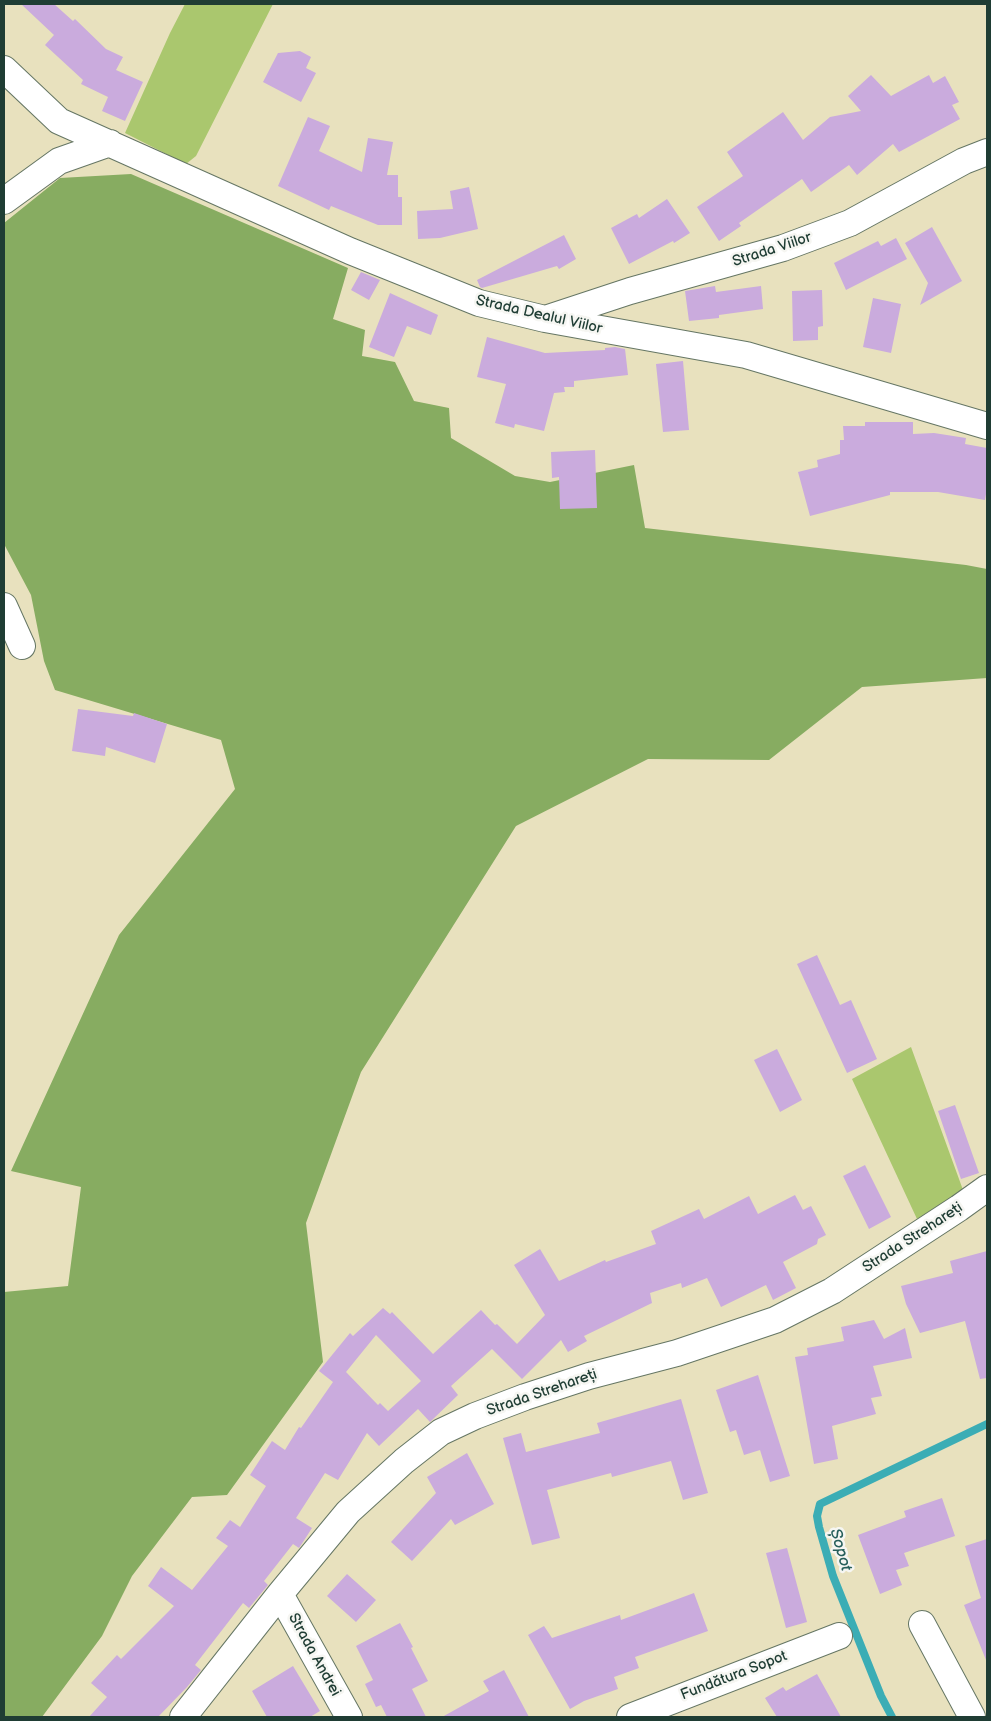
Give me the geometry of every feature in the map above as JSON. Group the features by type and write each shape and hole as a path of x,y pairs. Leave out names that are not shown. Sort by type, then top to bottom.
{"street":[{"name":"Strada Dealul Viilor","path":"4,70 59,121 350,251 479,303 545,319 746,356 987,426"},
{"path":"4,200 59,161 110,143"},
{"name":"Strada Viilor","path":"545,319 630,291 783,248 850,223 964,161 987,152"},
{"path":"4,606 22,646"},
{"name":"Strada Strehareți","path":"183,1717 280,1594 348,1512 404,1461 441,1432 475,1416 544,1391 589,1376 677,1353 775,1320 832,1291 987,1188"},
{"name":"Strada Andrei","path":"280,1594 349,1717"},
{"path":"922,1624 972,1717"},
{"name":"Fundătura Sopot","path":"630,1717 839,1636"}],"green space":[{"path":"185,4 273,4 196,156 186,164 125,133"},
{"path":"131,174 348,268 333,319 365,330 362,356 395,362 414,401 449,408 451,438 515,476 550,482 634,465 645,528 987,569 987,678 862,687 769,760 648,759 516,826 361,1072 306,1223 323,1362 227,1495 192,1497 132,1576 102,1636 42,1717 4,1717 4,1292 68,1286 81,1187 11,1171 119,935 235,789 221,740 55,690 44,661 31,595 4,544 4,223 60,178"},
{"path":"911,1047 963,1190 917,1219 852,1079"}],"building":[{"path":"21,4 54,4 73,21 75,19 106,49 123,57 116,70 143,82 125,121 102,111 108,97 81,84 83,80 45,45 54,35"},
{"path":"300,51 311,57 306,68 316,73 301,102 263,82 278,53"},
{"path":"871,75 891,96 929,75 933,83 945,76 959,102 952,105 960,119 899,152 893,144 857,175 849,165 811,192 802,179 739,223 741,226 719,241 697,207 743,176 727,152 783,112 803,140 830,117 861,111 848,96"},
{"path":"308,117 330,126 319,151 362,172 368,138 393,142 387,175 398,175 398,197 402,197 402,225 378,225 331,206 329,210 278,186"},
{"path":"469,187 478,229 440,238 418,239 417,211 453,209 450,191"},
{"path":"667,199 690,233 674,243 673,241 629,264 611,228 637,214 639,218"},
{"path":"932,227 962,281 920,305 928,283 905,243"},
{"path":"564,235 576,259 559,269 557,266 480,287 477,280"},
{"path":"896,238 907,259 846,290 834,263 878,241 881,246"},
{"path":"361,272 380,280 369,300 351,290"},
{"path":"715,286 716,292 761,286 763,309 719,315 719,318 689,321 685,291"},
{"path":"822,290 823,326 818,327 818,340 793,341 792,291"},
{"path":"390,293 438,315 431,335 407,326 394,357 369,347"},
{"path":"873,298 901,304 891,353 863,347"},
{"path":"487,337 545,353 605,350 605,348 615,347 625,349 628,375 574,381 574,387 564,387 565,392 554,393 544,431 515,424 514,428 495,423 506,384 477,377"},
{"path":"683,361 689,430 663,432 656,364"},
{"path":"865,422 913,422 913,434 934,433 966,438 965,444 987,448 987,488 985,500 938,492 890,492 890,495 810,516 798,472 818,467 817,460 840,454 840,440 844,440 843,426 865,426"},
{"path":"595,450 597,508 560,509 559,477 552,478 551,452"},
{"path":"78,709 133,716 134,713 167,724 155,763 106,747 105,756 72,751"},
{"path":"817,955 840,1005 851,1000 877,1059 847,1073 797,964"},
{"path":"777,1049 802,1100 780,1112 754,1060"},
{"path":"955,1105 979,1173 961,1179 938,1111"},
{"path":"865,1165 891,1217 869,1229 843,1176"},
{"path":"795,1195 803,1210 811,1206 826,1235 818,1239 817,1244 783,1262 796,1288 773,1300 766,1285 721,1307 707,1278 682,1288 681,1283 650,1293 652,1303 584,1336 587,1341 568,1352 561,1340 522,1379 492,1349 451,1386 458,1395 430,1422 418,1409 379,1446 367,1433 338,1480 325,1473 296,1518 312,1528 299,1548 293,1544 264,1581 268,1585 249,1608 243,1603 195,1665 201,1670 158,1717 89,1717 107,1697 91,1683 117,1655 121,1659 174,1606 148,1586 161,1567 192,1590 228,1546 216,1538 230,1520 240,1527 266,1486 250,1475 272,1441 285,1450 299,1427 301,1428 333,1382 319,1371 350,1333 353,1336 383,1308 390,1314 392,1312 433,1354 481,1310 517,1344 545,1315 514,1265 540,1249 559,1281 605,1260 606,1262 656,1244 651,1231 699,1209 704,1219 749,1196 758,1214","holes":["376,1335 421,1381 388,1411 380,1403 378,1405 346,1372"]},
{"path":"987,1251 987,1378 980,1379 965,1321 920,1333 906,1304 901,1286 953,1273 950,1261"},
{"path":"874,1320 884,1339 905,1328 912,1358 873,1366 882,1396 871,1398 876,1414 832,1426 838,1459 814,1464 795,1357 808,1355 807,1348 844,1341 841,1327"},
{"path":"758,1375 790,1476 770,1482 760,1450 744,1455 736,1430 730,1432 716,1390"},
{"path":"681,1399 708,1493 683,1500 671,1461 612,1477 611,1473 547,1490 560,1538 532,1545 503,1438 521,1433 526,1452 600,1433 597,1423"},
{"path":"467,1453 494,1504 455,1525 451,1519 412,1561 391,1542 436,1493 427,1477"},
{"path":"942,1498 955,1536 904,1553 909,1566 896,1570 902,1585 880,1594 858,1535 906,1517 904,1511"},
{"path":"987,1539 986,1660 964,1605 981,1598 965,1546"},
{"path":"787,1548 807,1622 786,1628 766,1553"},
{"path":"347,1574 376,1600 356,1622 327,1596"},
{"path":"694,1593 708,1631 635,1657 639,1668 614,1677 618,1689 584,1701 570,1709 528,1635 544,1626 552,1638 620,1615 621,1620"},
{"path":"400,1623 428,1681 412,1689 426,1717 387,1717 381,1705 376,1707 365,1684 373,1680 356,1646"},
{"path":"293,1666 320,1711 310,1717 267,1717 252,1691"},
{"path":"504,1670 529,1717 442,1717 489,1691 483,1681"},
{"path":"817,1674 841,1717 777,1717 765,1698 783,1687 786,1691"}],"waterway":[{"name":"Șopot","path":"892,1717 881,1696 833,1576 817,1516 820,1504 987,1424"}]}
